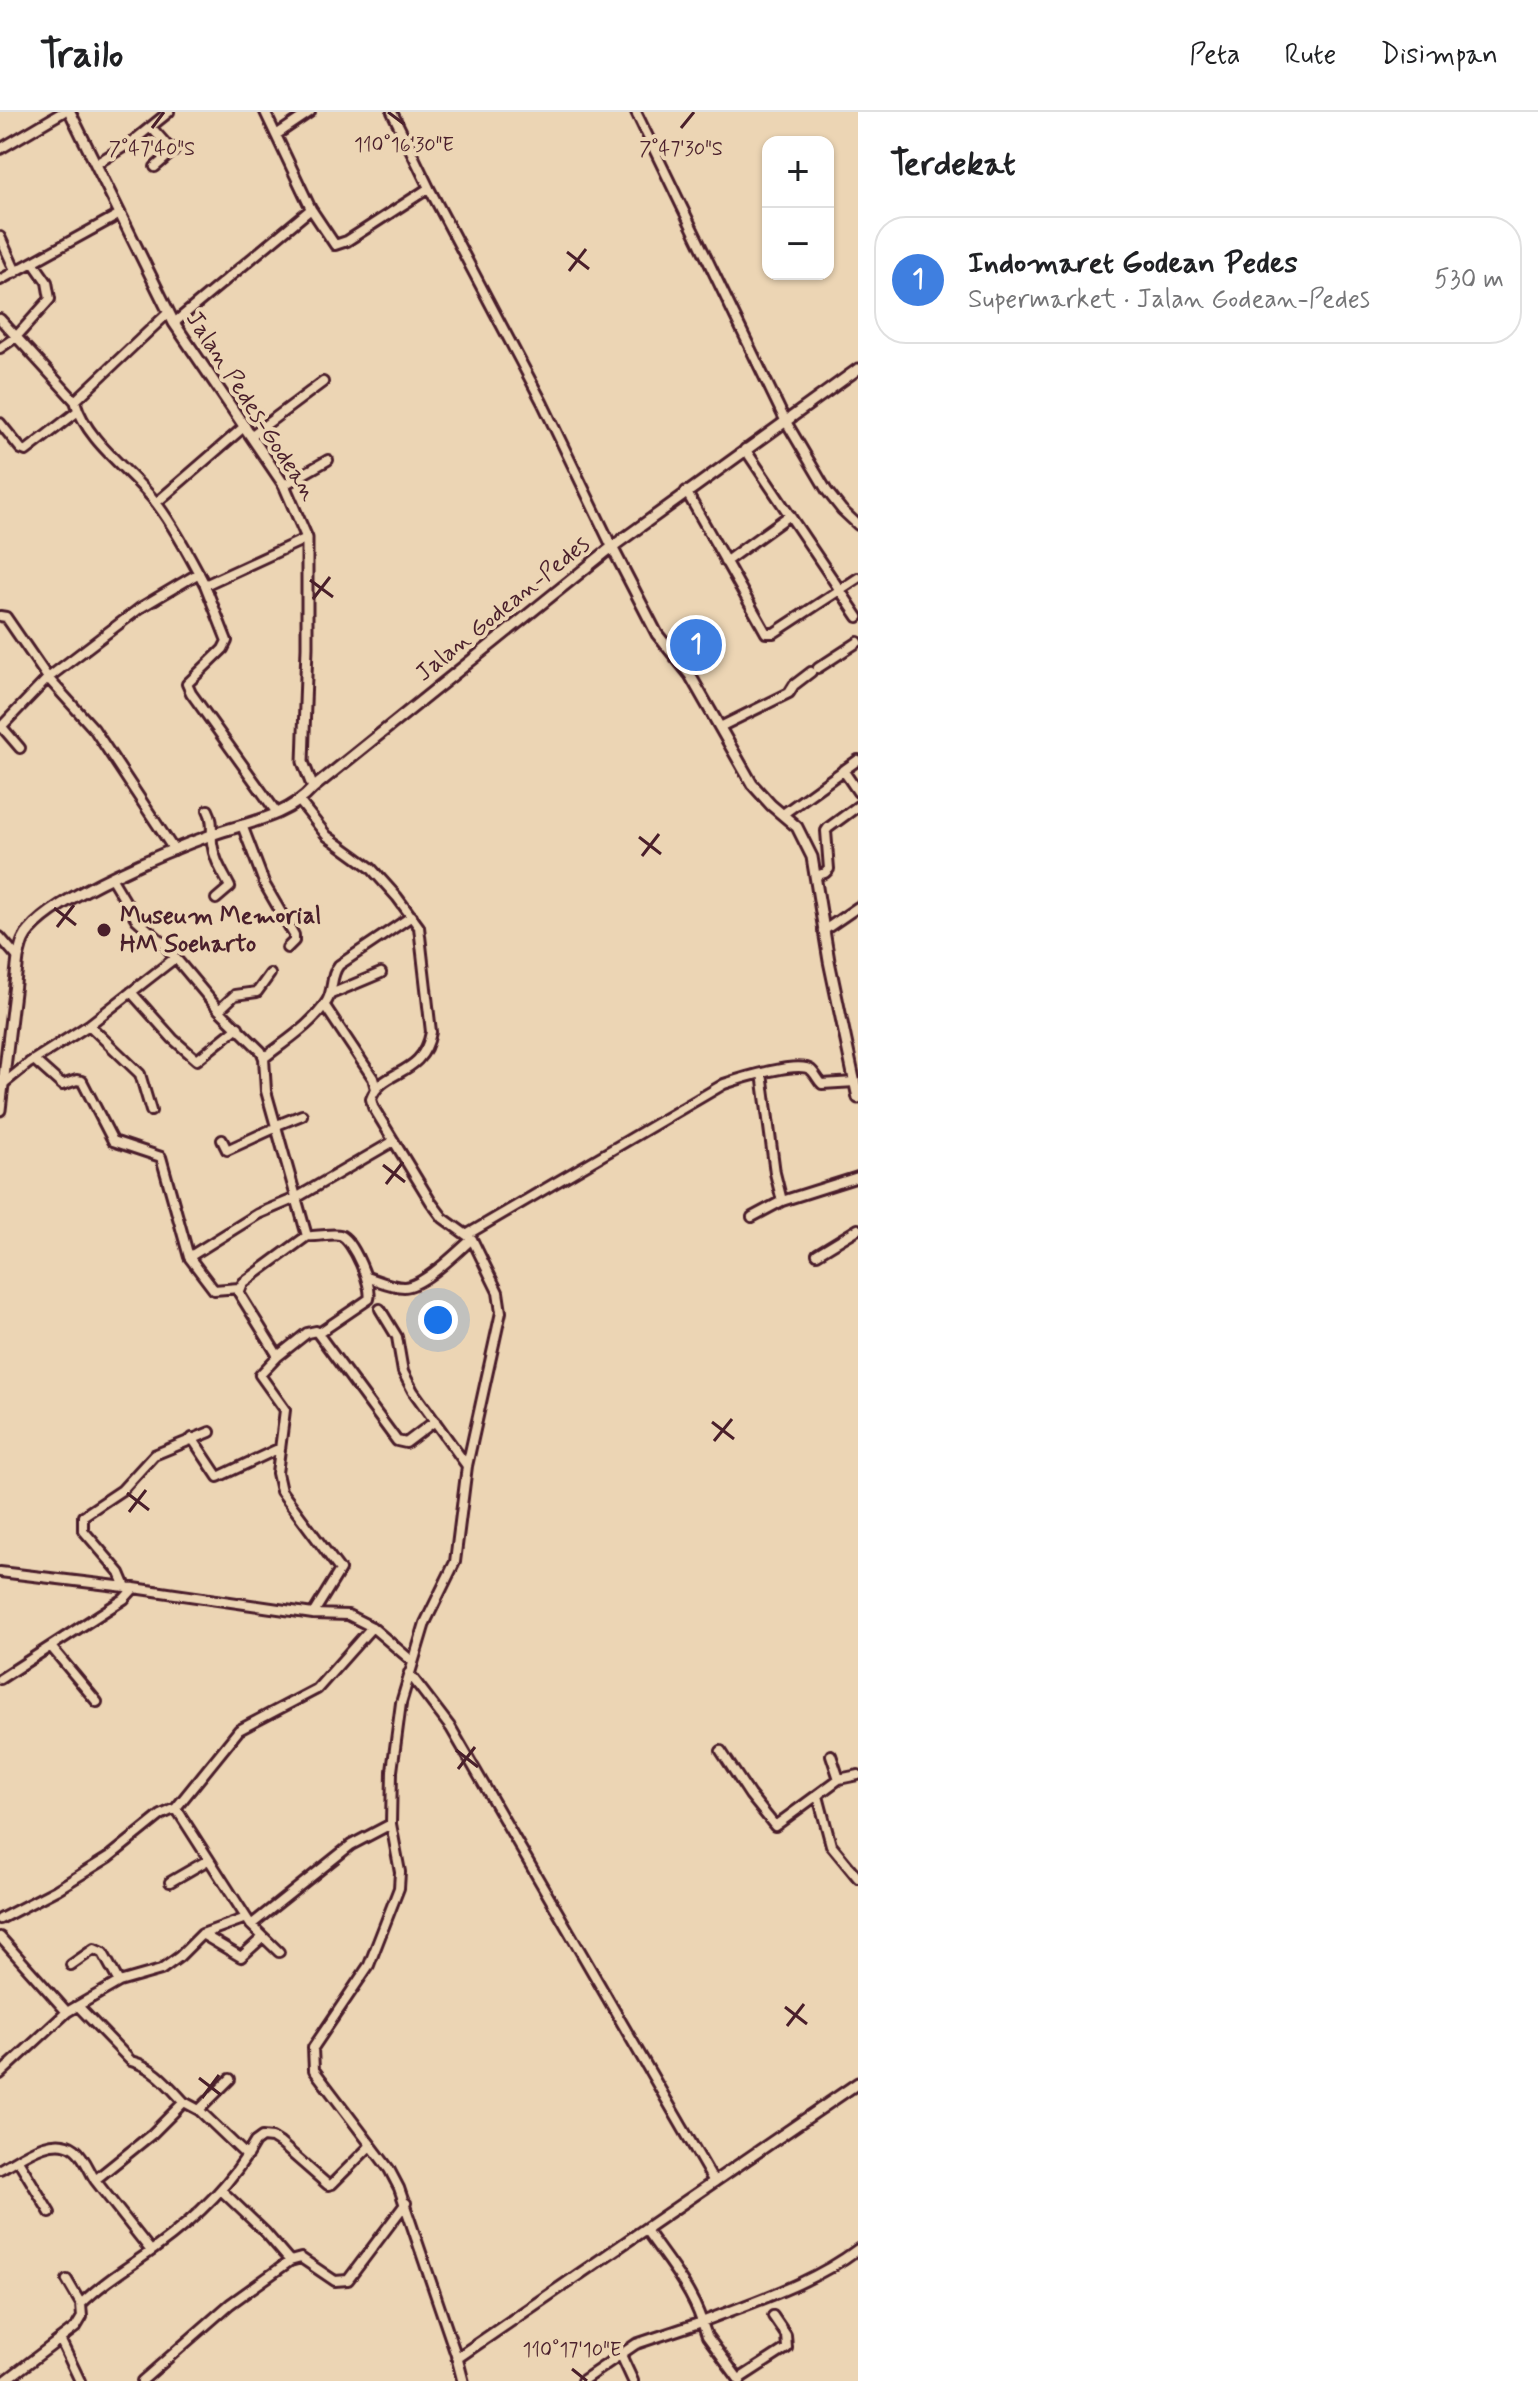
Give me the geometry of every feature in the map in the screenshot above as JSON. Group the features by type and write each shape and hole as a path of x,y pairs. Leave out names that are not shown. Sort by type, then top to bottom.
{"street":[{"path":"0,149 63,112"},
{"name":"Jalan Pedes-Godean","path":"70,112 168,313 284,485 307,538 303,762 313,788"},
{"path":"96,164 133,141 169,112"},
{"path":"265,112 311,209 333,244 337,245 429,188"},
{"path":"276,135 310,112"},
{"path":"392,112 542,402 612,547 858,369"},
{"path":"636,112 785,420 827,491 858,525"},
{"path":"151,127 176,150 155,167"},
{"path":"174,323 311,209"},
{"path":"0,280 120,214"},
{"path":"0,237 16,272"},
{"path":"0,348 16,337 50,299 48,285 33,262"},
{"path":"75,401 168,313"},
{"path":"0,319 75,401 78,411 99,441 156,503 199,573 227,641 223,649 187,684 277,813"},
{"path":"156,503 249,430 320,385"},
{"path":"0,423 26,451 78,411"},
{"path":"745,449 858,617"},
{"path":"284,485 328,460"},
{"path":"686,491 764,631 770,634 858,578"},
{"path":"725,562 790,515"},
{"path":"205,585 307,538"},
{"name":"Jalan Godean-Pedes","path":"300,802 313,788 612,547 657,634 690,675 758,791 797,827 805,841 815,876 823,931 858,1098"},
{"path":"20,748 1,727 48,678 140,608 199,573"},
{"path":"0,616 6,617 48,678 94,729 174,850"},
{"path":"720,727 789,693 794,685 858,642"},
{"path":"783,814 858,760"},
{"path":"843,770 858,792"},
{"path":"0,1110 22,942 40,919 62,903 174,850 300,802 327,836 371,868 419,927 431,1032 428,1047 419,1060 376,1089 371,1099 437,1210 470,1237 498,1292 501,1312 467,1466 455,1562 425,1623 401,1703 392,1771 391,1824 400,1872 395,1902 369,1965 313,2048 314,2070 389,2169 406,2203 463,2381"},
{"path":"815,876 829,869 826,831 858,806"},
{"path":"208,810 213,819 217,865 230,887 216,899"},
{"path":"242,825 265,885 294,935 294,941 287,948"},
{"path":"112,879 136,919 163,943 219,1010 261,1051 266,1091 307,1236"},
{"path":"823,931 858,907"},
{"path":"264,1058 325,1006 331,994 333,974 339,965 412,916"},
{"path":"0,937 18,958"},
{"path":"3,1084 89,1025 175,958"},
{"path":"331,994 381,973"},
{"path":"219,1010 235,995 257,992 270,974"},
{"path":"131,992 173,1039 197,1060 238,1027"},
{"path":"325,1006 373,1078 376,1089"},
{"path":"89,1025 140,1074 151,1111"},
{"path":"34,1060 62,1085 82,1081 113,1141 161,1157 189,1257 214,1290 239,1288 307,1236 338,1235 345,1238 367,1277 371,1290 369,1299 319,1333"},
{"path":"367,1277 394,1286 411,1286 434,1271 470,1237 724,1084 762,1073 803,1067 812,1070 822,1084 855,1082"},
{"path":"762,1073 775,1173 782,1201"},
{"path":"222,1140 227,1150 302,1115"},
{"path":"189,1257 258,1214 296,1198 394,1141"},
{"path":"752,1217 782,1201 858,1177"},
{"path":"817,1254 858,1229"},
{"path":"239,1288 252,1316 278,1356"},
{"path":"380,1309 397,1337 403,1372 467,1466"},
{"path":"313,1614 340,1570 281,1491 277,1473 285,1410 260,1375 278,1356 314,1330 397,1441 406,1443 435,1421"},
{"path":"130,1587 83,1530 83,1516 122,1490 154,1455 210,1432"},
{"path":"192,1438 218,1477 280,1448"},
{"path":"0,1572 130,1587 313,1614 348,1615 372,1627 412,1661"},
{"path":"0,1679 124,1599 130,1587"},
{"path":"0,1919 56,1890 109,1857 161,1815 176,1808 239,1730 317,1689 372,1627"},
{"path":"52,1648 97,1702"},
{"path":"409,1673 451,1728 714,2182"},
{"path":"721,1751 775,1826 839,1779 858,1775"},
{"path":"831,1755 839,1779"},
{"path":"818,1796 831,1845 858,1878"},
{"path":"176,1808 249,1922 279,1952"},
{"path":"0,2074 67,2012 119,1982 161,1970 202,1934 249,1922 351,1845 391,1824"},
{"path":"170,1882 208,1860"},
{"path":"202,1934 241,1957 262,1938"},
{"path":"0,1937 67,2012"},
{"path":"71,1965 94,1949 103,1953 119,1982"},
{"path":"78,2006 131,2061 155,2072 184,2102 199,2110 247,2156"},
{"path":"199,2110 230,2079"},
{"path":"457,2358 858,2083"},
{"path":"95,2180 152,2134 184,2102"},
{"path":"81,2304 102,2284 151,2251 221,2190 255,2142 262,2137 272,2138 328,2185 371,2145"},
{"path":"0,2169 36,2149 67,2144 78,2150 95,2180 151,2251"},
{"path":"18,2160 50,2213"},
{"path":"221,2190 290,2261"},
{"path":"142,2381 230,2304 290,2261 301,2258 335,2281 348,2280 406,2203"},
{"path":"646,2230 697,2308 707,2336 740,2380 787,2348 786,2335 773,2316"},
{"path":"582,2381 636,2344 702,2322 797,2284 835,2266 858,2249"},
{"path":"0,2374 6,2381 80,2322 81,2304 67,2280"},
{"path":"60,2339 80,2381"},
{"path":"621,2355 633,2381"}],"place":[{"name":"Indomaret Godean Pedes","path":"696,645"},
{"name":"Museum Memorial HM Soeharto","path":"104,930"}]}
